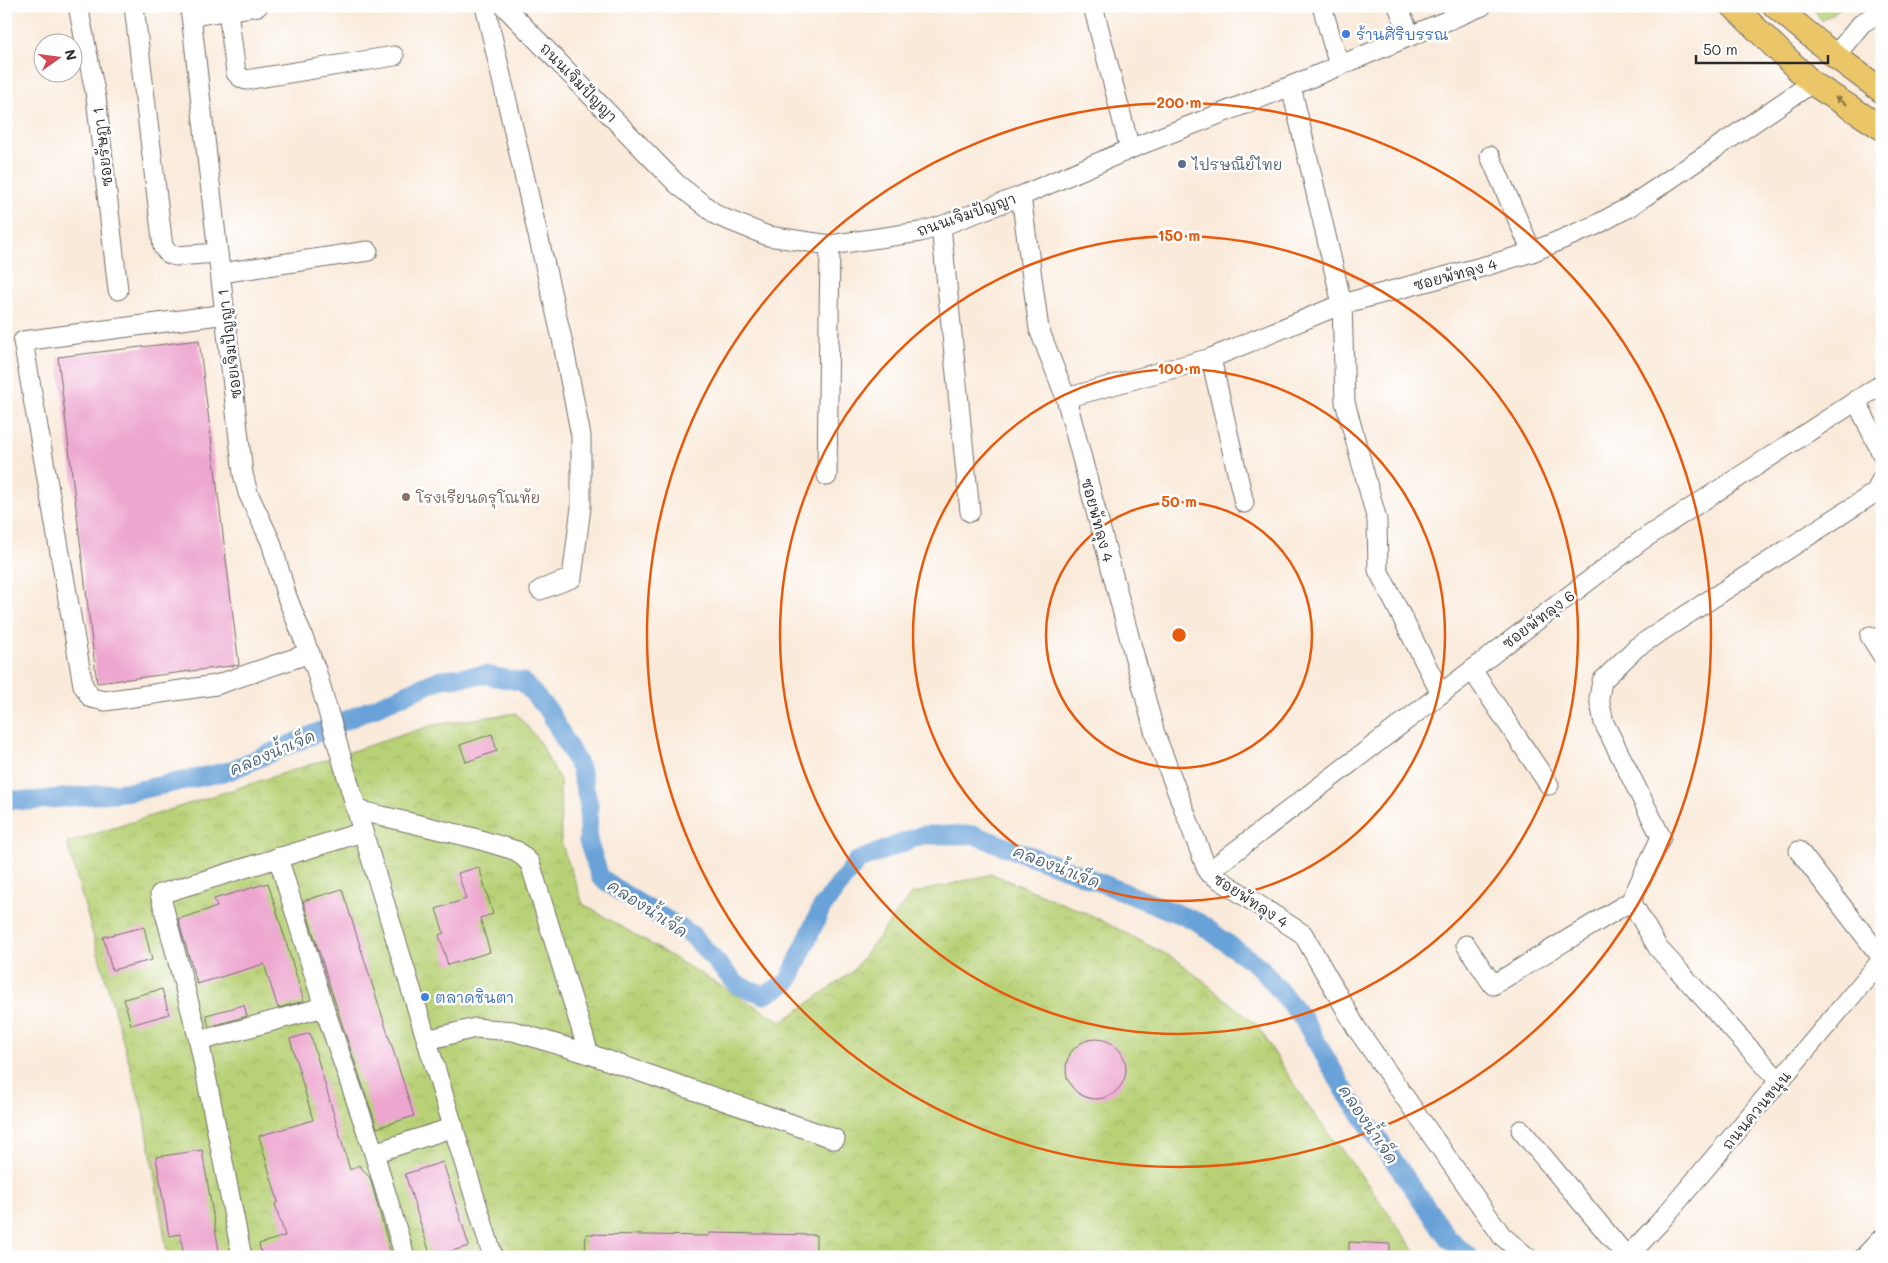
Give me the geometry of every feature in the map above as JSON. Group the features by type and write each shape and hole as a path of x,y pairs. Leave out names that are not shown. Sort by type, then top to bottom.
{"main road":[{"path":"1733,6 1812,83 1882,128"},
{"path":"1775,6 1882,91"}],"street":[{"name":"ซอยรัษฎา 1","path":"78,6 96,97 118,290"},
{"path":"134,6 162,248 169,254 176,256 218,253"},
{"path":"191,11 228,11 258,6"},
{"path":"485,6 562,340 581,436 581,507 572,578 540,590"},
{"name":"ถนนเจิมปัญญา","path":"504,6 677,184 718,216 768,236 830,245 920,232 940,226 1021,196 1130,150 1292,86 1482,6"},
{"path":"1092,6 1130,150"},
{"path":"1322,6 1339,66"},
{"path":"1398,6 1410,36"},
{"name":"ซอยเจิมปัญญา 1","path":"191,11 243,474 248,493 271,542 287,597 313,662 493,1257"},
{"path":"228,11 236,72 246,80 394,56"},
{"path":"1836,56 1862,23 1882,11"},
{"name":"ซอยพัทลุง 4","path":"1066,398 1211,358 1342,304 1489,266 1532,252 1596,226 1629,207 1812,83"},
{"path":"1292,86 1342,304 1345,402 1377,520 1378,570 1440,694"},
{"path":"1490,156 1532,252"},
{"name":"ซอยพัทลุง 4","path":"1021,196 1039,328 1066,398 1155,734 1208,872 1303,934 1362,1037 1502,1236 1527,1257"},
{"path":"940,226 970,512"},
{"path":"827,476 830,245"},
{"path":"221,273 368,250"},
{"path":"226,314 23,341 83,685 91,698 104,701 207,687 313,662"},
{"path":"1211,358 1244,503"},
{"name":"ซอยพัทลุง 6","path":"1208,872 1642,540 1882,384"},
{"path":"1856,400 1882,454"},
{"path":"1466,945 1493,985 1631,900 1662,837 1604,723 1599,698 1602,681 1637,647 1876,492 1882,478"},
{"path":"1870,636 1882,655"},
{"path":"1472,670 1549,785"},
{"path":"357,810 517,850 530,863 589,1054"},
{"path":"242,1257 199,1041 160,894 363,832"},
{"path":"1800,851 1882,959"},
{"path":"278,857 324,1008 374,1153 405,1257"},
{"path":"1631,900 1658,948 1780,1082"},
{"name":"ถนนควนขนุน","path":"1627,1257 1659,1223 1780,1082 1882,959"},
{"path":"199,1041 324,1008"},
{"path":"427,1040 475,1028 513,1031 589,1054 835,1139"},
{"path":"374,1153 454,1128"},
{"path":"1521,1130 1627,1257"},
{"path":"1864,1257 1882,1238"}],"green space":[{"path":"1812,6 1843,6 1822,21"},
{"name":"ตลาดชินตา","path":"516,713 538,740 560,780 561,842 583,904 782,1022 852,972 911,894 992,874 1091,915 1177,960 1257,1025 1307,1105 1370,1187 1419,1257 168,1257 145,1119 67,843 433,725"}],"building":[{"path":"199,340 239,665 97,683 58,357"},
{"path":"492,734 497,751 466,762 460,745"},
{"path":"479,867 493,914 480,918 490,952 448,965 439,935 444,933 436,909 466,899 458,873"},
{"path":"268,883 304,1001 278,1008 264,964 197,984 178,919 217,907 214,899"},
{"path":"342,889 414,1116 377,1128 303,901"},
{"path":"144,927 152,960 112,970 103,937"},
{"path":"162,989 169,1014 131,1025 124,999"},
{"path":"244,1005 247,1016 209,1027 206,1015"},
{"path":"310,1033 350,1170 359,1165 370,1178 392,1257 262,1257 259,1244 285,1236 275,1204 278,1202 259,1136 313,1120 290,1039"},
{"path":"1090,1039 1102,1039 1113,1044 1121,1052 1126,1063 1124,1081 1113,1094 1102,1099 1090,1099 1079,1094 1071,1086 1066,1075 1066,1063 1071,1052 1079,1044"},
{"path":"202,1150 220,1257 184,1257 180,1234 169,1236 156,1157"},
{"path":"443,1162 469,1246 431,1257 405,1174"},
{"path":"709,1233 816,1235 816,1257 585,1257 586,1234 709,1236"},
{"path":"1349,1242 1390,1244 1390,1257 1349,1257"}],"waterway":[{"name":"คลองน้ำเจ็ด","path":"6,799 30,801 134,791 229,771 441,679 485,675 523,682 549,711 580,768 589,805 588,841 600,877 627,896 692,935 737,985 765,995 788,982 821,909 857,861 922,835 974,835 1069,870 1198,922 1261,968 1303,1019 1348,1096 1448,1238 1469,1257"}],"place":[{"name":"ร้านศิริบรรณ","path":"1346,34"},
{"name":"ไปรษณีย์ไทย","path":"1182,164"},
{"name":"โรงเรียนดรุโณทัย","path":"406,497"},
{"name":"ตลาดชินตา","path":"425,997"}]}
